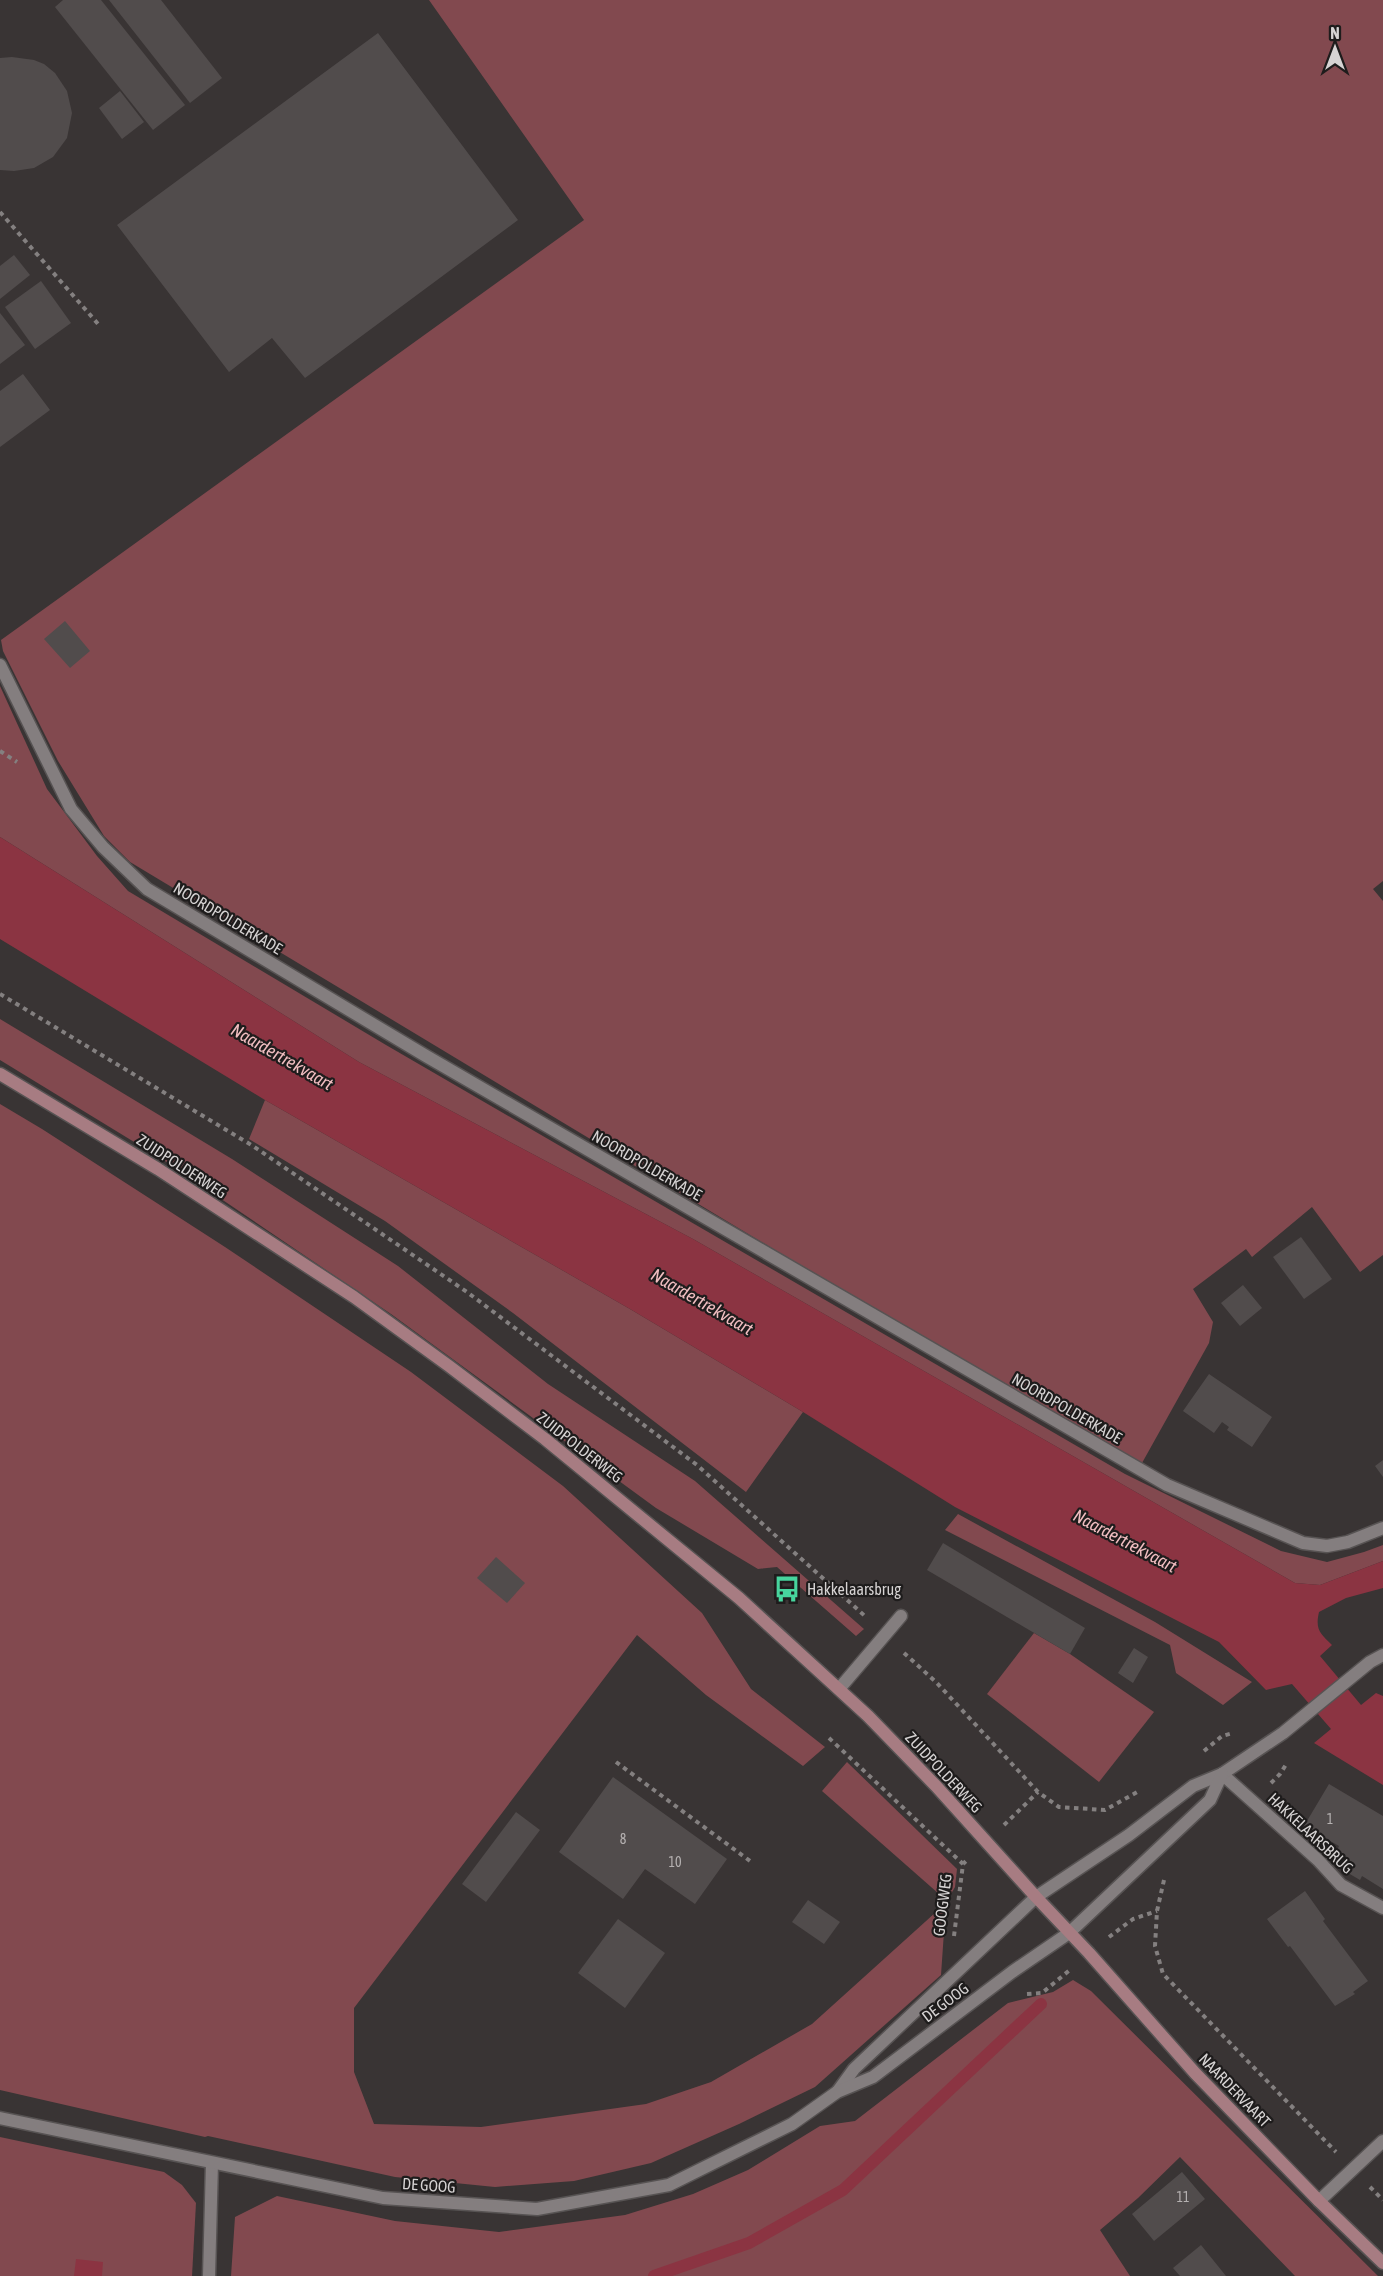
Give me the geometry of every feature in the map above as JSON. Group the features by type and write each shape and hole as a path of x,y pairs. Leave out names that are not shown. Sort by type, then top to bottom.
{"main road":[{"name":"ZUIDPOLDERWEG","path":"0,1074 158,1169 354,1298 449,1366 640,1516 739,1598 883,1731 987,1841 1069,1933"},
{"name":"NAARDERVAART","path":"1069,1933 1195,2073 1318,2201 1383,2263"}],"street":[{"name":"NOORDPOLDERKADE","path":"0,665 71,809 103,848 147,889 436,1062 1167,1485 1303,1543 1327,1546 1348,1542 1383,1528"},
{"path":"839,1689 901,1616"},
{"path":"1036,1897 1129,1835 1193,1786 1222,1774 1283,1733 1370,1662 1383,1655"},
{"path":"1069,1933 1210,1800 1222,1774"},
{"name":"HAKKELAARSBRUG","path":"1222,1774 1318,1860 1341,1885 1383,1908"},
{"name":"DE GOOG","path":"837,2092 854,2069 1036,1897"},
{"name":"DE GOOG","path":"0,2118 383,2198 537,2209 669,2185 792,2124 837,2092 873,2077 1012,1971 1069,1933"},
{"path":"1318,2201 1383,2141"},
{"path":"209,2276 212,2163"}],"path":[{"path":"0,212 99,325"},
{"path":"0,751 14,758"},
{"path":"0,994 253,1146 467,1292 697,1465 936,1682 1038,1792 1059,1807 1105,1810"},
{"path":"830,1738 963,1864"},
{"path":"616,1762 750,1861"},
{"name":"GOOGWEG","path":"949,1981 963,1864 1038,1792"},
{"name":"NAARDERVAART","path":"1164,1877 1155,1946 1163,1974 1383,2200"}],"shaded area":[{"path":"429,0 1383,0 1383,881 1373,889 1383,901 1383,1255 1360,1272 1312,1207 1252,1257 1246,1249 1193,1289 1213,1322 1209,1343 1142,1463 858,1300 130,862 104,836 58,761 3,651 1,640 584,220"},
{"path":"0,686 47,789 97,856 128,891 386,1045 1125,1474 1281,1551 1327,1562 1383,1545 1383,1561 1320,1585 1295,1583 693,1239 359,1062 0,837"},
{"path":"0,1019 232,1159 398,1266 548,1384 695,1481 864,1629 856,1636 777,1567 758,1569 656,1508 391,1314 162,1159 0,1060"},
{"path":"265,1100 630,1309 803,1412 746,1492 513,1313 385,1221 249,1139"},
{"path":"0,1104 225,1247 411,1372 563,1486 702,1613 751,1689 825,1747 803,1766 706,1695 637,1635 354,2008 354,2072 374,2124 481,2127 646,2104 711,2082 812,2024 946,1903 941,1975 815,2087 651,2163 574,2181 495,2187 395,2177 205,2137 0,2090"},
{"path":"958,1514 1155,1622 1252,1682 1223,1705 1176,1673 1170,1645 945,1530"},
{"path":"1034,1633 1070,1654 1154,1712 1099,1782 987,1694"},
{"path":"847,1762 957,1869 955,1887 947,1901 822,1791"},
{"path":"1073,1980 1091,1991 1378,2276 1295,2276 1180,2157 1138,2198 1100,2230 1130,2276 231,2276 235,2217 277,2196 395,2221 499,2232 625,2215 693,2194 748,2170 820,2126 855,2121 1008,2003 1053,1992"},
{"path":"0,2137 164,2172 182,2185 196,2203 192,2276 0,2276"}],"water":[{"name":"Naardertrekvaart","path":"0,837 359,1062 693,1239 1295,1583 1320,1585 1383,1561 1383,1588 1346,1598 1319,1612 1318,1627 1332,1645 1320,1656 1361,1705 1376,1693 1383,1696 1383,1785 1314,1743 1331,1729 1292,1684 1266,1690 1219,1642 955,1507 803,1412 630,1309 265,1100 0,939"},
{"path":"76,2259 103,2262 102,2276 74,2276"}],"building":[{"path":"63,0 101,0 185,105 153,130 55,7"},
{"path":"109,0 161,0 222,78 190,103"},
{"path":"378,33 518,220 305,378 272,338 229,372 117,225"},
{"path":"0,58 34,60 44,64 55,73 67,91 72,113 67,138 53,157 34,168 14,171 0,170"},
{"path":"120,91 144,122 122,139 99,108"},
{"path":"14,255 30,275 0,299 0,266"},
{"path":"41,281 71,323 35,349 5,307"},
{"path":"0,313 25,345 0,364"},
{"path":"23,374 50,410 0,447 0,391"},
{"path":"65,621 90,651 70,668 44,639"},
{"path":"1301,1237 1332,1279 1304,1299 1273,1257"},
{"path":"1243,1285 1262,1308 1240,1326 1221,1303"},
{"path":"1209,1374 1272,1417 1252,1447 1227,1430 1229,1427 1222,1422 1214,1433 1183,1411"},
{"path":"1383,1460 1383,1477 1375,1466"},
{"path":"943,1543 1085,1628 1070,1654 927,1570"},
{"path":"496,1557 525,1583 507,1603 477,1578"},
{"path":"1134,1648 1148,1657 1133,1683 1118,1673"},
{"path":"613,1777 727,1859 695,1904 645,1869 623,1899 559,1852"},
{"path":"1329,1784 1383,1816 1383,1889 1362,1876 1360,1880 1331,1863 1339,1846 1304,1826"},
{"path":"516,1812 540,1830 486,1902 462,1884"},
{"path":"1305,1891 1325,1919 1323,1921 1368,1981 1353,1992 1355,1994 1335,2006 1267,1919"},
{"path":"808,1900 840,1922 824,1944 792,1922"},
{"path":"618,1919 665,1953 625,2008 578,1973"},
{"path":"1182,2172 1205,2199 1154,2241 1132,2214"},
{"path":"1201,2245 1226,2276 1180,2276 1173,2268"}],"waterway":[{"path":"654,2276 749,2243 843,2190 1041,2004"}],"place":[{"name":"Hakkelaarsbrug","path":"787,1589"}]}
